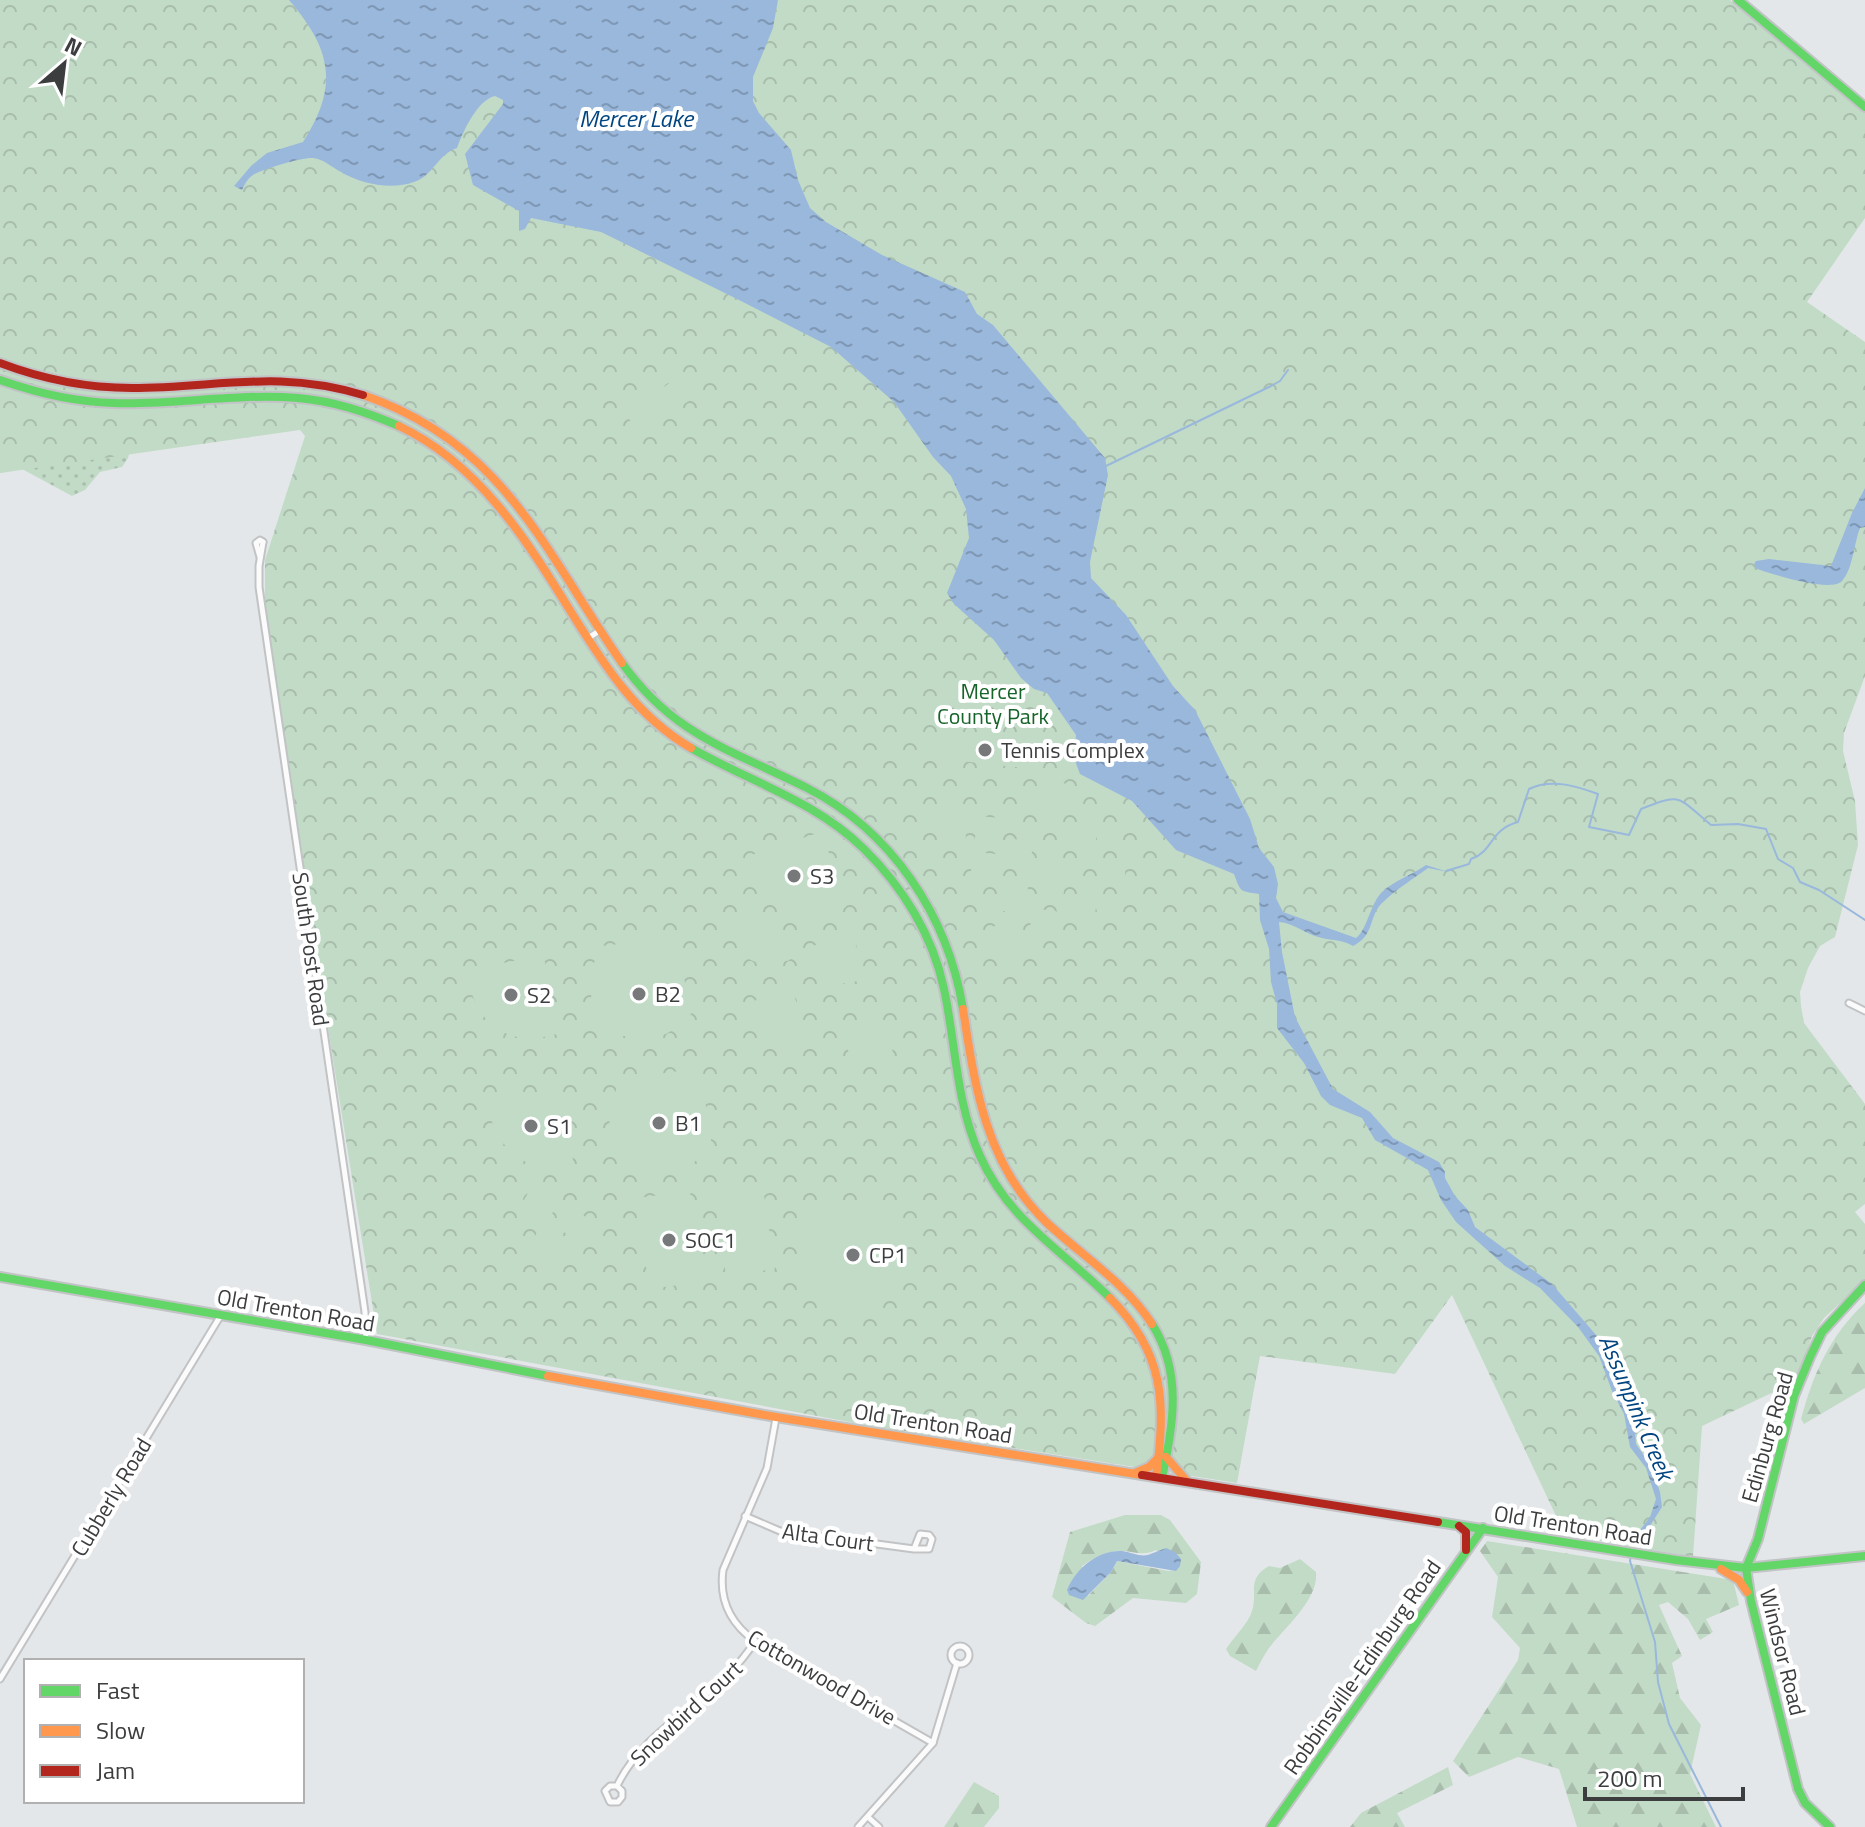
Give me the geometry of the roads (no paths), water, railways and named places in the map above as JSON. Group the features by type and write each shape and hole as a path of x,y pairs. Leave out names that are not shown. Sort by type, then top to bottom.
{"street":[{"path":"1738,0 1865,107"},
{"path":"0,363 47,378 112,387 288,380 350,391 388,404 443,433 500,480 534,523 631,676 661,708 704,740 807,788 839,807 883,845 910,878 932,914 956,973 975,1095 998,1159 1035,1211 1112,1278 1147,1313 1160,1335 1170,1362 1175,1402 1159,1477"},
{"path":"0,380 55,396 111,403 282,395 328,402 382,418 442,451 492,495 521,531 624,692 665,732 705,758 801,802 837,826 879,864 901,892 921,926 940,973 960,1097 984,1165 1003,1196 1026,1224 1103,1290 1133,1321 1152,1356 1162,1399 1162,1456 1187,1482"},
{"name":"South Post Road","path":"260,557 261,600 365,1312 366,1340"},
{"path":"588,638 601,630"},
{"path":"761,784 767,770"},
{"path":"1849,1003 1865,1011"},
{"name":"Old Trenton Road","path":"0,1277 366,1340 776,1417 1642,1555 1746,1568 1865,1556"},
{"path":"1103,1290 1112,1278"},
{"name":"Edinburg Road","path":"1746,1568 1758,1539 1799,1381 1822,1332 1865,1285"},
{"name":"Cubberly Road","path":"0,1679 221,1315"},
{"name":"Cottonwood Drive","path":"776,1417 770,1458 725,1560 722,1588 730,1614 741,1630 755,1641 933,1743"},
{"path":"1134,1473 1149,1467 1162,1456"},
{"name":"Alta Court","path":"745,1516 780,1531 914,1549"},
{"path":"1458,1524 1466,1532 1466,1551"},
{"name":"Robbinsville-Edinburg Road","path":"1271,1827 1483,1528"},
{"path":"1712,1565 1739,1580 1751,1601"},
{"name":"Windsor Road","path":"1746,1568 1751,1601 1798,1789 1805,1803 1830,1827"},
{"name":"Snowbird Court","path":"617,1786 636,1755 739,1666 755,1641"},
{"path":"858,1827 933,1743 957,1663"},
{"path":"868,1817 879,1827"}],"water":[{"name":"Mercer Lake","path":"289,0 778,0 773,28 753,77 753,101 759,113 791,150 798,180 810,208 826,222 882,255 965,292 977,314 993,325 1105,458 1108,475 1090,562 1091,578 1126,615 1173,686 1195,710 1250,819 1259,848 1274,867 1278,884 1276,898 1283,912 1356,938 1377,898 1386,889 1426,865 1448,872 1428,868 1398,889 1377,909 1365,937 1353,946 1279,922 1295,1017 1333,1089 1370,1112 1393,1138 1439,1162 1445,1178 1468,1210 1475,1227 1552,1284 1597,1336 1634,1419 1636,1444 1650,1464 1660,1492 1662,1507 1639,1543 1631,1542 1650,1517 1656,1499 1646,1468 1630,1447 1624,1414 1599,1356 1578,1327 1540,1288 1505,1266 1456,1222 1441,1200 1428,1170 1375,1140 1362,1118 1330,1105 1321,1096 1304,1063 1277,1028 1277,1004 1271,982 1269,949 1260,920 1259,894 1242,890 1234,874 1176,850 1132,801 1080,774 1074,758 1076,735 1047,693 1034,689 1021,678 994,640 954,604 947,593 969,538 966,509 951,476 933,457 894,402 831,347 601,232 531,218 525,229 519,231 519,211 473,185 465,154 503,104 503,100 495,96 477,110 457,148 414,182 396,186 367,183 324,162 308,158 258,173 249,178 242,190 234,186 267,153 303,142 322,103 326,69 322,52"},
{"path":"1865,488 1865,527 1860,528 1851,563 1842,581 1814,584 1757,569 1756,561 1769,559 1831,566"},
{"path":"1166,1548 1181,1559 1176,1571 1117,1561 1111,1572 1083,1600 1069,1595 1067,1590 1076,1574 1096,1557 1113,1551 1145,1555"}],"waterway":[{"path":"1106,466 1271,386 1280,381 1288,370"},
{"path":"1446,871 1469,864 1496,835 1518,822 1529,789 1546,784 1564,784 1598,794 1589,827 1629,835 1641,809 1673,799 1685,803 1711,825 1738,824 1766,829 1778,859 1793,868 1800,882 1819,890 1865,920"},
{"name":"Assunpink Creek","path":"1631,1555 1630,1561 1655,1642 1658,1682 1669,1724 1721,1827"}],"place":[{"name":"Tennis Complex","path":"985,750"},
{"name":"S3","path":"794,876"},
{"name":"B2","path":"639,994"},
{"name":"S2","path":"511,995"},
{"name":"B1","path":"659,1123"},
{"name":"S1","path":"531,1126"},
{"name":"SOC1","path":"669,1240"},
{"name":"CP1","path":"853,1255"}],"park label":[{"name":"Mercer County Park","path":"993,704"}]}
